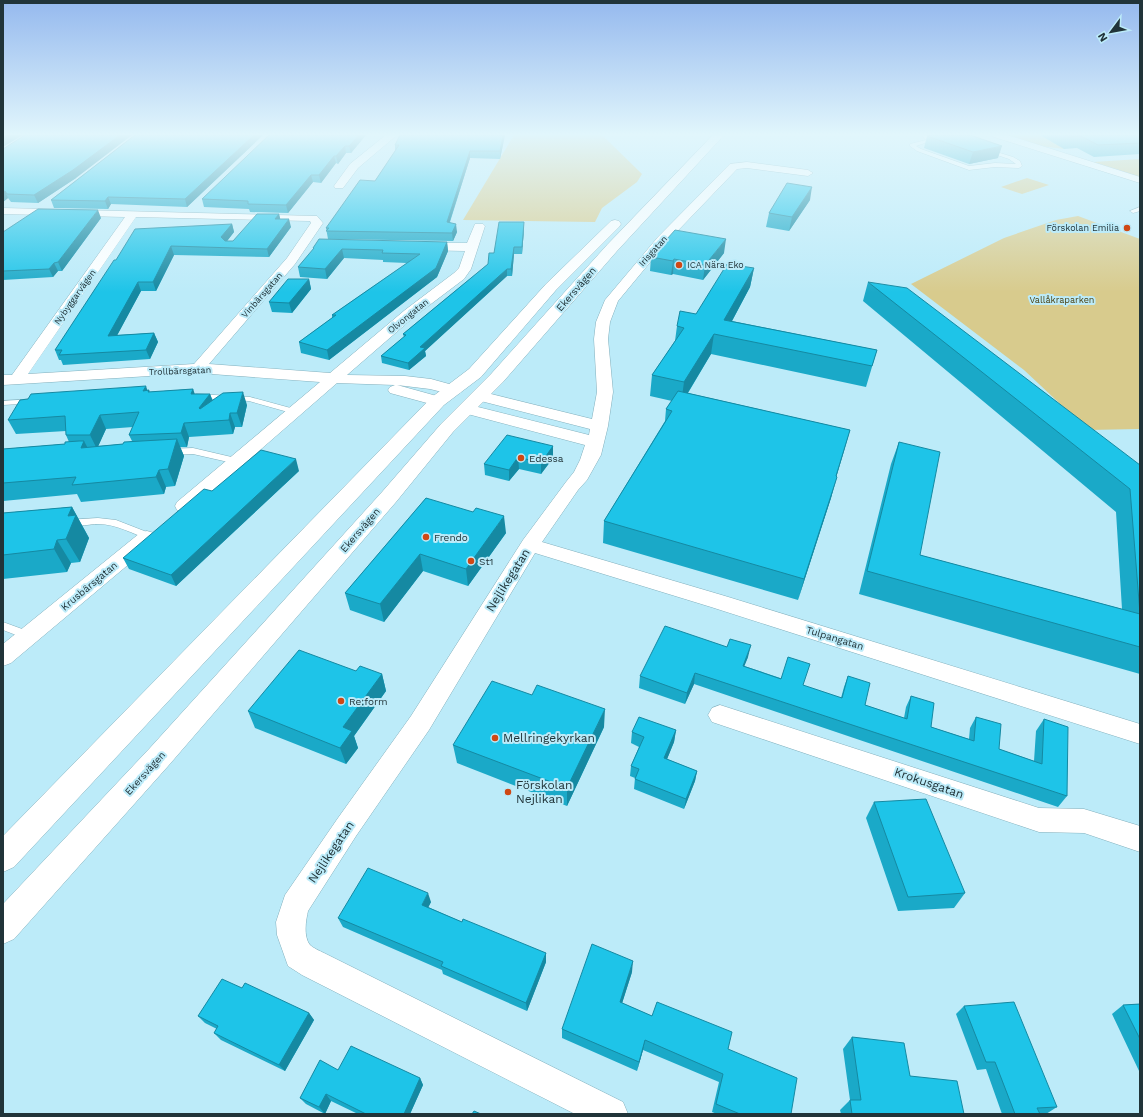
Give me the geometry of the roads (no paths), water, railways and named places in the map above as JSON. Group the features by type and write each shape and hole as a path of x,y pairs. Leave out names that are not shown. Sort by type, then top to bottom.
{"main road":[{"name":"Ekersvägen","path":"3,928 159,757 389,497 447,428 473,402 555,313 612,248 670,187"},
{"name":"Ekersvägen","path":"3,857 438,401 466,382 476,373 551,287 624,215"},
{"path":"454,390 473,402"},
{"path":"438,401 473,402"}],"street":[{"name":"Irisgatan","path":"597,433 605,392 601,339 603,322 612,300 671,230 713,187"},
{"path":"37,211 50,202"},
{"path":"187,215 198,205"},
{"path":"3,211 256,217"},
{"path":"3,223 19,212"},
{"name":"Nybyggarvägen","path":"10,380 133,214"},
{"path":"246,228 256,217"},
{"name":"Vinbärsgatan","path":"198,368 291,261 317,222 313,218 308,217 256,217"},
{"name":"Olvongatan","path":"334,378 410,313 459,276 465,269 479,226"},
{"path":"304,243 318,243"},
{"path":"413,246 471,247"},
{"name":"Trollbärsgatan","path":"10,380 198,368 357,380 406,381 431,384 454,390"},
{"name":"Krusbärsgatan","path":"3,657 161,526 334,378"},
{"name":"Trollbärsgatan","path":"357,380 438,401"},
{"path":"473,402 597,433"},
{"name":"Nejlikegatan","path":"597,433 589,464 579,480 572,486 530,545 420,723 347,827 295,905 291,922 292,935 299,955 313,964 611,1114"},
{"name":"Tulpangatan","path":"530,545 718,601 1140,734"},
{"name":"Krokusgatan","path":"720,715 1039,820 1084,821 1140,839"}],"lane":[{"path":"1133,211 1140,209"},
{"path":"188,395 250,400 295,412"},
{"path":"3,403 43,400"},
{"path":"158,453 193,451 237,461"},
{"path":"58,524 98,521 161,526"},
{"path":"3,626 29,636"}],"place":[{"name":"Förskolan Emilia","path":"1127,228"},
{"name":"ICA Nära Eko","path":"679,265"},
{"name":"Edessa","path":"521,458"},
{"name":"Frendo","path":"426,537"},
{"name":"St1","path":"471,561"},
{"name":"Re:form","path":"341,701"},
{"name":"Mellringekyrkan","path":"495,738"},
{"name":"Förskolan Nejlikan","path":"508,792"}],"park label":[{"name":"Vallåkraparken","path":"1062,300"}]}
